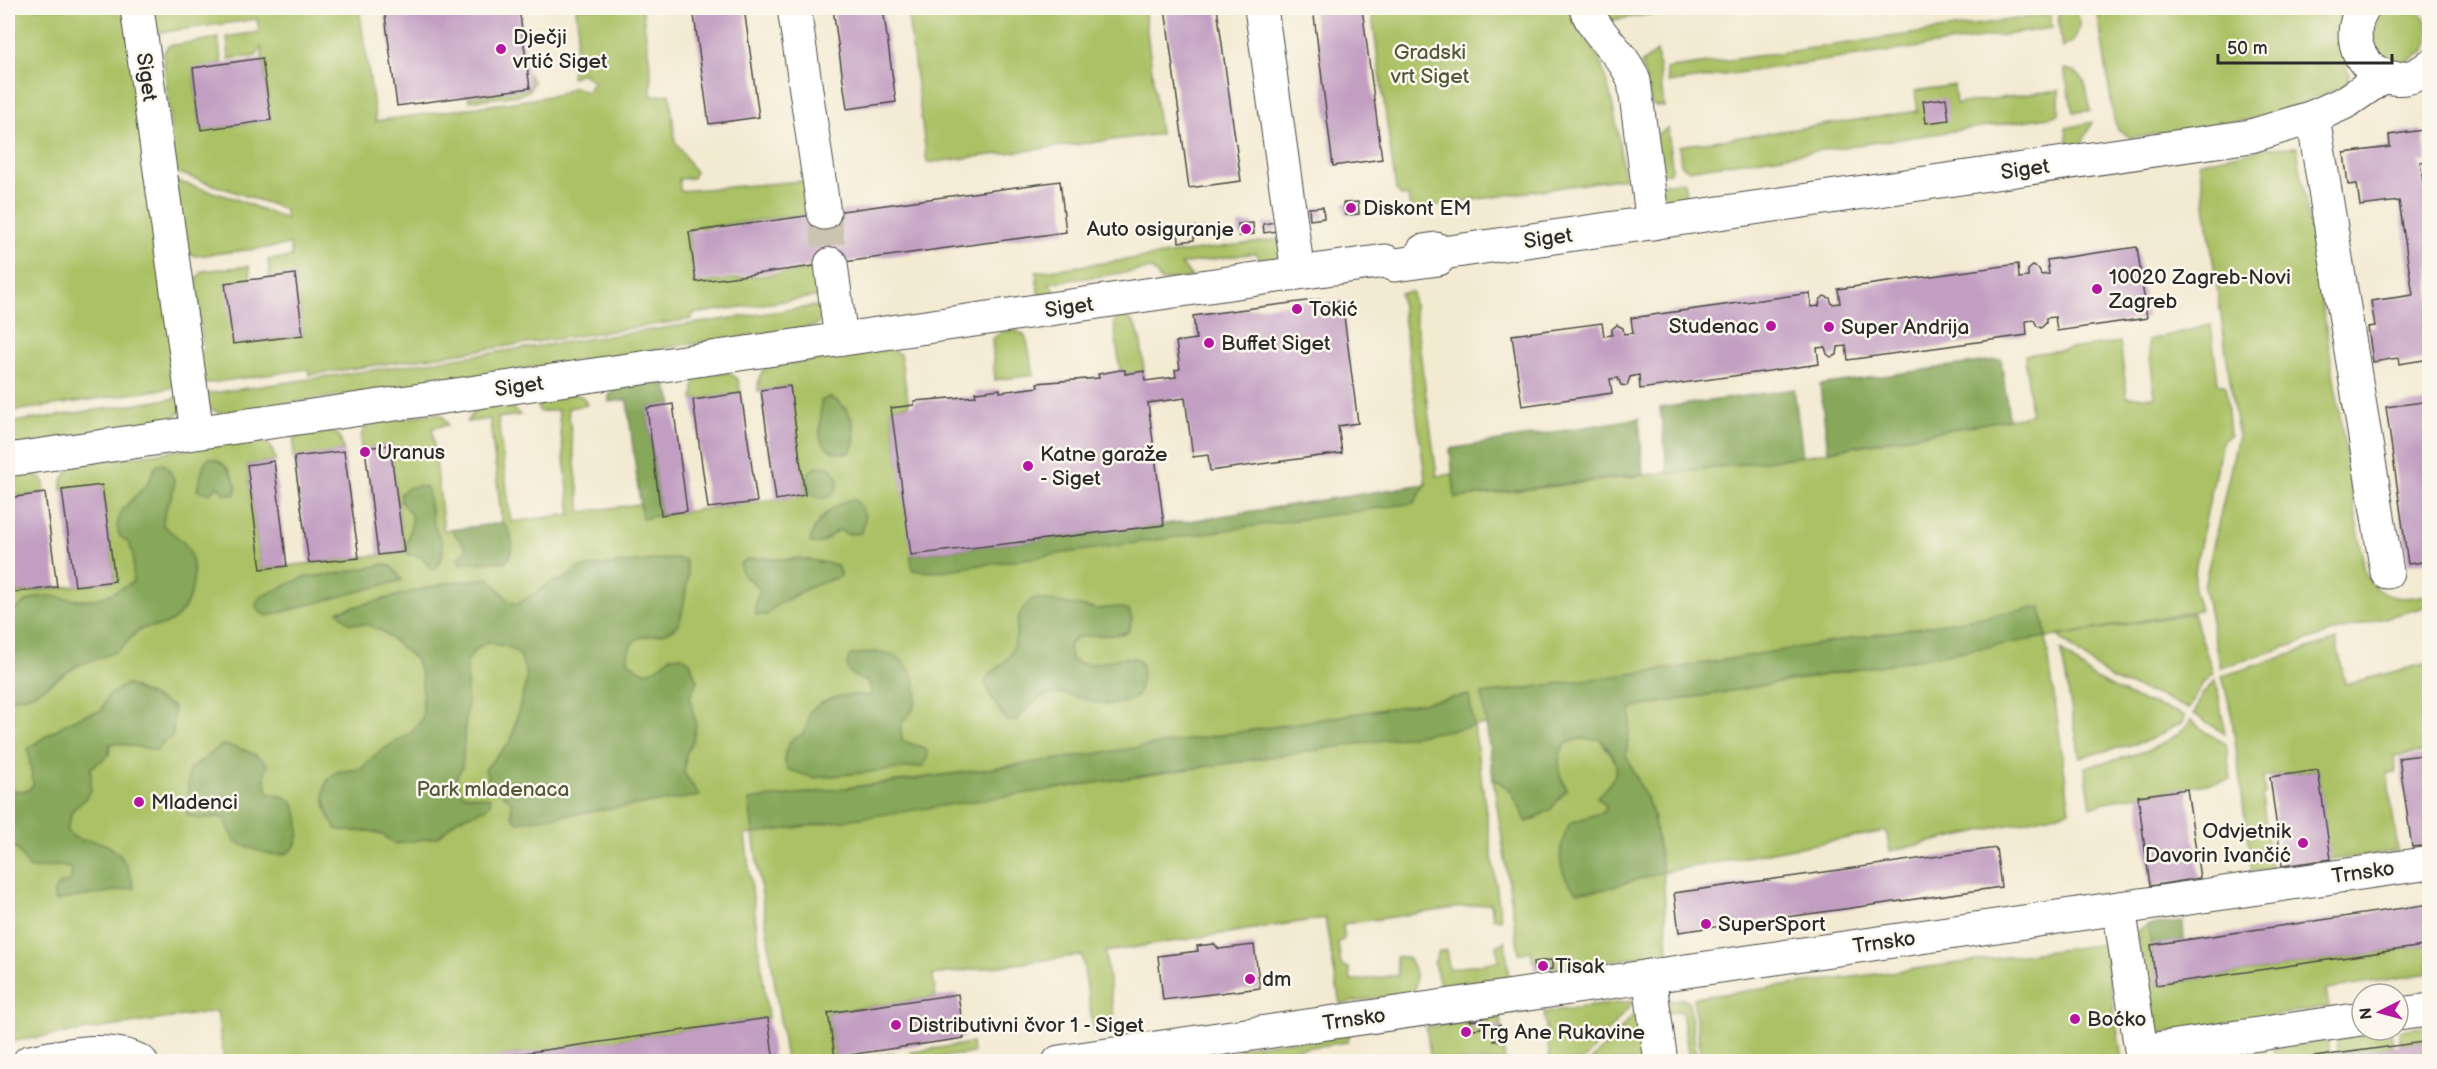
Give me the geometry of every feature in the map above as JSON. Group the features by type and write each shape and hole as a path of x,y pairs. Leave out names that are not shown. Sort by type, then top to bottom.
{"street":[{"name":"Siget","path":"137,8 197,432"},
{"path":"794,8 824,213"},
{"path":"1261,8 1298,273"},
{"path":"1586,8 1596,29 1629,68 1634,81 1653,223"},
{"path":"2363,8 2355,31 2356,45 2362,59 2372,69 2384,76 2399,79 2415,76 2430,66"},
{"name":"Siget","path":"8,460 1385,261 1392,254 1436,249 1443,253 2251,136 2313,117 2346,102 2384,76"},
{"path":"2313,117 2387,572"},
{"path":"831,264 841,339"},
{"name":"Trnsko","path":"1059,1062 2430,862"},
{"path":"2119,908 2142,1056 2350,1021"},
{"path":"1649,976 1661,1062"},
{"path":"2410,1012 2430,1010"},
{"path":"29,1062 84,1053 119,1055 141,1062"}],"green space":[{"path":"8,8 129,8 184,386 8,412"},
{"path":"141,8 359,8 376,121 527,100 555,95 575,87 586,92 594,82 581,73 571,78 578,28 576,8 642,8 651,73 651,96 670,94 675,141 695,172 693,178 679,179 680,191 802,181 808,184 812,213 688,230 694,284 824,268 827,295 692,314 692,319 309,375 308,369 195,385 193,363 203,349 196,288 197,278 203,271 249,266 251,280 233,344 303,335 295,275 270,278 268,260 292,257 290,245 196,256 182,250 166,178 233,198 286,219 285,209 175,172 164,148 171,127 163,54 168,46 218,38 222,64 193,69 201,130 271,120 261,47 256,56 229,59 227,37 259,32 257,19 150,34"},
{"path":"907,8 1144,8 1160,134 927,163"},
{"name":"Gradski vrt Siget","path":"1371,8 1569,8 1574,22 1596,52 1609,88 1624,178 1410,209 1408,196 1401,196 1396,190"},
{"path":"1603,8 1694,8 1611,20"},
{"path":"2057,8 2075,8 2080,25 2074,41 2062,48"},
{"path":"2097,8 2344,8 2339,36 2349,77 2343,87 2264,117 2131,138 2118,129 2114,120"},
{"path":"2384,8 2414,8 2423,17 2428,28 2428,40 2424,52 2399,66 2374,53 2370,28 2374,17"},
{"path":"2050,14 2052,28 1668,83 1666,69"},
{"path":"1657,51 1664,107 1652,105 1641,64"},
{"path":"2064,69 2082,78 2087,90 2090,111 2073,112"},
{"path":"529,75 534,82 529,91 519,95 469,101 469,96 530,88"},
{"path":"1954,85 1956,104 2059,90 2059,114 1688,170 1681,164 1679,146 1918,111 1915,91"},
{"path":"2092,122 2082,144 2068,151 2066,128"},
{"path":"1668,128 1672,170 1669,173 1656,174 1653,137"},
{"path":"2297,147 2365,572 2370,582 2384,594 2410,598 2430,594 2429,606 2340,630 2220,668 2204,586 2238,436 2199,162 2267,148"},
{"path":"1684,181 1687,205 1669,201 1661,194 1662,184"},
{"path":"1289,238 1281,259 1267,266 1255,253 1181,264 1192,277 1161,281 1152,269 1049,283 1059,296 1039,299 1036,272"},
{"name":"Park mladenaca","path":"1412,292 1437,476 1453,474 1455,498 1803,456 2031,415 2025,355 2120,342 2127,397 2155,397 2148,340 2211,325 2218,383 2226,386 2230,435 2222,442 2196,564 2194,589 2200,610 2046,638 2070,811 1890,851 1886,831 1663,872 1668,953 1552,969 1551,960 1533,962 1531,951 1519,954 1493,778 1510,789 1527,822 1537,818 1562,780 1558,758 1564,745 1578,739 1600,739 1617,764 1617,775 1609,785 1607,807 1603,812 1570,823 1652,811 1626,755 1632,708 1474,726 1501,920 1493,918 1491,903 1343,924 1344,939 1338,943 1341,965 1349,968 1351,981 1398,975 1396,957 1407,957 1415,974 1414,992 1340,1004 1325,918 1105,952 1116,1031 1094,1035 1082,955 933,975 936,997 828,1013 835,1056 842,1055 843,1060 894,1053 895,1061 786,1061 753,834 745,835 768,1018 464,1062 224,1061 217,1011 8,1042 8,594 115,581 102,486 62,490 62,479 73,465 261,439 271,447 276,461 247,465 261,569 404,552 390,445 361,449 362,435 369,424 435,413 442,415 448,425 432,428 444,531 502,523 490,419 467,422 476,408 509,404 520,415 498,418 511,522 571,514 558,410 540,412 538,408 546,398 575,394 583,397 587,405 568,408 581,512 641,504 661,515 805,495 789,386 758,391 759,378 765,367 889,349 900,354 909,405 891,408 912,555 1190,521 1426,484 1400,293"},
{"path":"823,305 822,319 815,326 221,413 210,409 199,395"},
{"path":"1121,316 1134,323 1137,330 1142,348 1144,371 1125,374 1124,370 1120,370 1114,322"},
{"path":"1015,330 1024,335 1027,341 1034,375 995,380 992,339 1002,332"},
{"path":"2001,359 2009,419 1828,451 1820,385"},
{"path":"729,372 738,380 741,393 693,400 695,376"},
{"path":"658,381 667,387 673,404 647,408 661,515 642,519 627,400 609,402 609,396 616,387"},
{"path":"1794,389 1803,456 1668,474 1660,408"},
{"path":"185,397 182,410 168,424 8,446 8,423"},
{"path":"829,397 843,406 852,420 854,437 850,453 832,451 820,438 821,401"},
{"path":"1639,418 1643,474 1455,498 1450,449"},
{"path":"326,430 339,435 344,451 293,458 294,438 298,435"},
{"path":"209,458 220,462 231,473 237,488 234,495 226,494 217,486 209,494 197,490 205,461"},
{"path":"163,463 174,480 174,487 166,508 163,525 187,547 193,567 192,590 183,610 167,624 140,630 115,652 77,666 36,692 18,698 8,698 8,614 37,597 93,599 133,582 133,554 129,543 119,535 117,525 122,510 148,483 156,466"},
{"path":"822,466 834,470 838,482 834,494 822,498 810,494 806,482 810,470"},
{"path":"29,472 43,479 45,493 8,498 8,476"},
{"path":"1426,484 1414,503 933,572 912,570 911,555 1190,521"},
{"path":"417,486 426,487 428,491 433,522 443,545 442,556 436,569 431,569 422,557 408,554 406,549 412,520 410,513 400,501 401,493"},
{"path":"853,499 864,514 861,533 847,534 839,530 822,542 810,542 815,528 825,515"},
{"path":"503,523 512,541 507,561 459,564 458,557 466,551 466,547 451,530"},
{"path":"674,558 685,560 688,578 680,621 672,630 640,638 634,642 628,660 633,666 644,671 660,666 670,657 682,656 690,662 697,681 690,698 696,725 693,740 686,754 684,773 700,796 518,822 512,816 511,801 490,783 485,769 511,741 527,677 520,655 511,648 487,642 476,649 467,661 467,705 462,768 456,778 462,794 490,798 490,803 485,809 458,819 438,837 394,844 372,831 336,829 326,807 325,799 325,790 331,777 341,771 363,767 384,749 415,729 423,715 422,676 415,659 382,631 369,625 348,623 338,611 446,583 489,578 510,602 518,604 554,581 565,579 578,568"},
{"path":"753,558 784,560 798,558 837,565 841,576 808,588 774,607 767,615 756,615 755,605 760,589 742,574 740,564"},
{"path":"385,564 392,567 402,580 267,616 257,610 256,604 260,597 305,577 336,574"},
{"path":"1034,598 1097,609 1118,607 1129,610 1132,619 1128,632 1075,638 1069,646 1071,659 1082,664 1136,659 1142,665 1142,677 1137,696 1110,704 1097,703 1074,696 1051,694 1036,701 1015,721 1005,720 985,681 1011,653 1021,611"},
{"path":"2041,607 2046,637 1632,708 1626,755 1652,811 1663,872 1601,890 1577,892 1565,876 1560,859 1563,841 1570,823 1603,812 1607,807 1597,797 1611,781 1616,769 1613,756 1600,739 1578,739 1564,745 1559,767 1567,789 1550,810 1527,822 1510,789 1493,778 1482,694 1681,667"},
{"path":"2193,613 2213,673 2203,683 2188,709 2165,698 2111,679 2058,636"},
{"path":"2336,640 2345,684 2429,663 2429,751 2394,756 2396,772 2387,773 2398,851 2330,860 2318,770 2269,776 2263,777 2265,794 2262,795 2271,869 2252,872 2231,711 2222,676"},
{"path":"2061,650 2094,678 2127,695 2184,715 2183,722 2147,741 2080,757"},
{"path":"876,652 899,658 908,667 914,679 915,705 902,724 901,733 903,741 925,748 928,754 924,766 814,778 787,769 786,750 792,739 806,730 809,712 823,702 837,697 870,696 872,692 868,682 850,673 847,665 850,655"},
{"path":"2216,679 2225,734 2194,714 2202,695"},
{"path":"126,684 174,707 173,736 162,743 157,750 110,744 109,755 91,768 91,790 72,811 67,831 77,838 102,843 115,850 127,867 134,888 54,901 54,891 59,885 69,882 72,873 70,868 58,866 30,869 16,848 8,847 8,790 28,791 33,784 28,749 73,720 101,711 108,696"},
{"path":"1469,695 1474,726 1471,727 753,834 749,800 1110,752"},
{"path":"2191,720 2205,732 2226,744 2231,780 2121,798 2091,807 2085,767 2143,752 2157,746 2181,731"},
{"path":"222,745 235,747 259,757 268,765 264,775 268,793 290,800 294,806 299,821 298,837 295,845 285,854 273,855 235,842 225,820 220,817 199,819 187,815 189,770"},
{"path":"2183,922 2184,940 2151,945 2148,925"},
{"path":"2148,925 2157,985 2429,945 2429,973 2371,982 2350,982 2350,985 2326,989 2329,1007 2160,1033 2155,1032 2137,935 2139,930"},
{"path":"1505,941 1509,978 1440,985 1434,963 1439,952 1446,950 1449,969 1499,961 1497,946"},
{"path":"2104,944 2122,1061 1702,1061 1693,998"},
{"path":"1682,999 1689,1002 1697,1061 1689,1061 1682,1011 1666,1013 1663,1001"},
{"path":"1634,1001 1583,1061 1550,1061 1544,1012"},
{"path":"1637,1011 1644,1061 1591,1061"},
{"path":"1500,1017 1505,1061 1431,1061 1426,1027"},
{"path":"2429,1026 2429,1041 2401,1045 2401,1042 2410,1042 2410,1029"},
{"path":"1350,1034 1347,1042 1240,1057 1239,1047"},
{"path":"2350,1037 2350,1042 2392,1042 2393,1046 2338,1054 2337,1039"},
{"path":"2328,1040 2330,1055 2275,1061 2273,1048"},
{"path":"972,1043 973,1053 912,1061 911,1052"},
{"path":"2265,1049 2266,1061 2213,1061 2212,1057"}],"building":[{"path":"384,8 519,8 530,88 397,106"},
{"path":"693,8 744,8 759,117 709,124"},
{"path":"833,8 883,8 896,102 847,109"},
{"path":"1165,8 1217,8 1241,181 1189,188"},
{"path":"1313,8 1362,8 1382,159 1333,166"},
{"path":"262,58 271,120 201,130 193,68"},
{"path":"1946,98 1949,120 1926,123 1923,101"},
{"path":"2422,130 2427,161 2420,162 2423,181 2428,181 2430,188 2430,198 2426,199 2430,221 2430,359 2399,364 2398,358 2373,362 2368,327 2375,326 2371,301 2413,295 2399,201 2360,206 2357,184 2348,185 2344,153 2390,147 2389,135"},
{"path":"1060,181 1066,232 696,282 689,232"},
{"name":"Diskont EM","path":"1358,202 1359,214 1345,215 1343,203"},
{"path":"1323,207 1324,218 1310,220 1309,208"},
{"path":"1275,222 1277,231 1264,233 1263,224"},
{"name":"Auto osiguranje","path":"1253,223 1254,234 1239,236 1238,224"},
{"path":"1193,228 1194,240 1179,242 1178,230"},
{"name":"Super Andrija","path":"2137,247 2147,318 2057,331 2055,317 2046,318 2046,323 2041,328 2034,320 2026,321 2027,335 1848,360 1846,346 1838,347 1837,355 1831,357 1827,354 1825,347 1817,348 1819,364 1640,389 1639,375 1630,377 1627,386 1621,385 1618,378 1610,379 1612,393 1522,406 1512,335 1602,323 1604,336 1612,335 1612,329 1617,325 1623,328 1624,334 1633,333 1631,318 1810,293 1811,307 1819,306 1824,296 1830,298 1832,304 1840,303 1838,289 2018,264 2019,278 2028,277 2028,270 2033,266 2039,269 2041,275 2049,274 2047,260"},
{"path":"295,274 303,335 233,344 225,283"},
{"name":"Katne garaže - Siget","path":"1321,299 1322,303 1342,301 1358,423 1338,426 1342,453 1210,471 1208,455 1193,457 1185,398 1148,403 1164,525 911,555 891,408 914,405 914,401 976,396 975,392 1000,389 1000,392 1038,387 1037,383 1099,378 1098,374 1120,370 1125,370 1125,374 1144,371 1145,381 1176,377 1175,370 1180,369 1176,342 1196,339 1193,316"},
{"path":"790,386 805,495 776,500 761,390"},
{"path":"741,393 757,502 708,508 693,400"},
{"path":"2430,401 2430,561 2408,564 2386,407"},
{"path":"673,404 687,511 661,515 647,408"},
{"path":"390,445 404,552 378,555 365,448"},
{"path":"344,451 359,558 309,563 294,457"},
{"path":"274,461 287,566 261,569 247,465"},
{"path":"102,485 115,581 75,586 62,490"},
{"path":"45,493 57,587 8,593 8,498"},
{"path":"2430,754 2430,845 2412,847 2399,758"},
{"path":"2318,770 2331,859 2282,866 2270,777"},
{"path":"2187,789 2200,878 2150,886 2138,796"},
{"path":"1996,848 2001,887 1679,932 1674,893"},
{"path":"2430,904 2430,945 2156,985 2151,945"},
{"path":"1214,944 1219,949 1254,945 1260,988 1163,1000 1158,956 1198,951 1197,946"},
{"name":"Tisak","path":"1552,960 1552,969 1534,971 1533,962"},
{"name":"Distributivni čvor 1 - Siget","path":"958,994 964,1038 835,1057 828,1013"},
{"path":"768,1018 774,1062 474,1062 474,1060"},
{"path":"1480,1020 1482,1028 1472,1029 1470,1021"},
{"path":"1500,1025 1502,1040 1494,1041 1492,1026"},
{"path":"2430,1041 2430,1062 2292,1062 2292,1060"}],"tunnel":[{"path":"824,213 831,264"}],"place":[{"name":"Dječji vrtić Siget","path":"501,49"},
{"name":"Diskont EM","path":"1351,208"},
{"name":"Auto osiguranje","path":"1246,229"},
{"name":"10020 Zagreb-Novi Zagreb","path":"2097,289"},
{"name":"Tokić","path":"1297,309"},
{"name":"Studenac","path":"1771,326"},
{"name":"Super Andrija","path":"1829,327"},
{"name":"Buffet Siget","path":"1209,343"},
{"name":"Uranus","path":"365,452"},
{"name":"Katne garaže - Siget","path":"1028,466"},
{"name":"Mladenci","path":"139,802"},
{"name":"Odvjetnik Davorin Ivančić","path":"2303,843"},
{"name":"SuperSport","path":"1706,924"},
{"name":"Tisak","path":"1543,966"},
{"name":"dm","path":"1250,979"},
{"name":"Boćko","path":"2075,1019"},
{"name":"Distributivni čvor 1 - Siget","path":"896,1025"},
{"name":"Trg Ane Rukavine","path":"1466,1032"}]}
